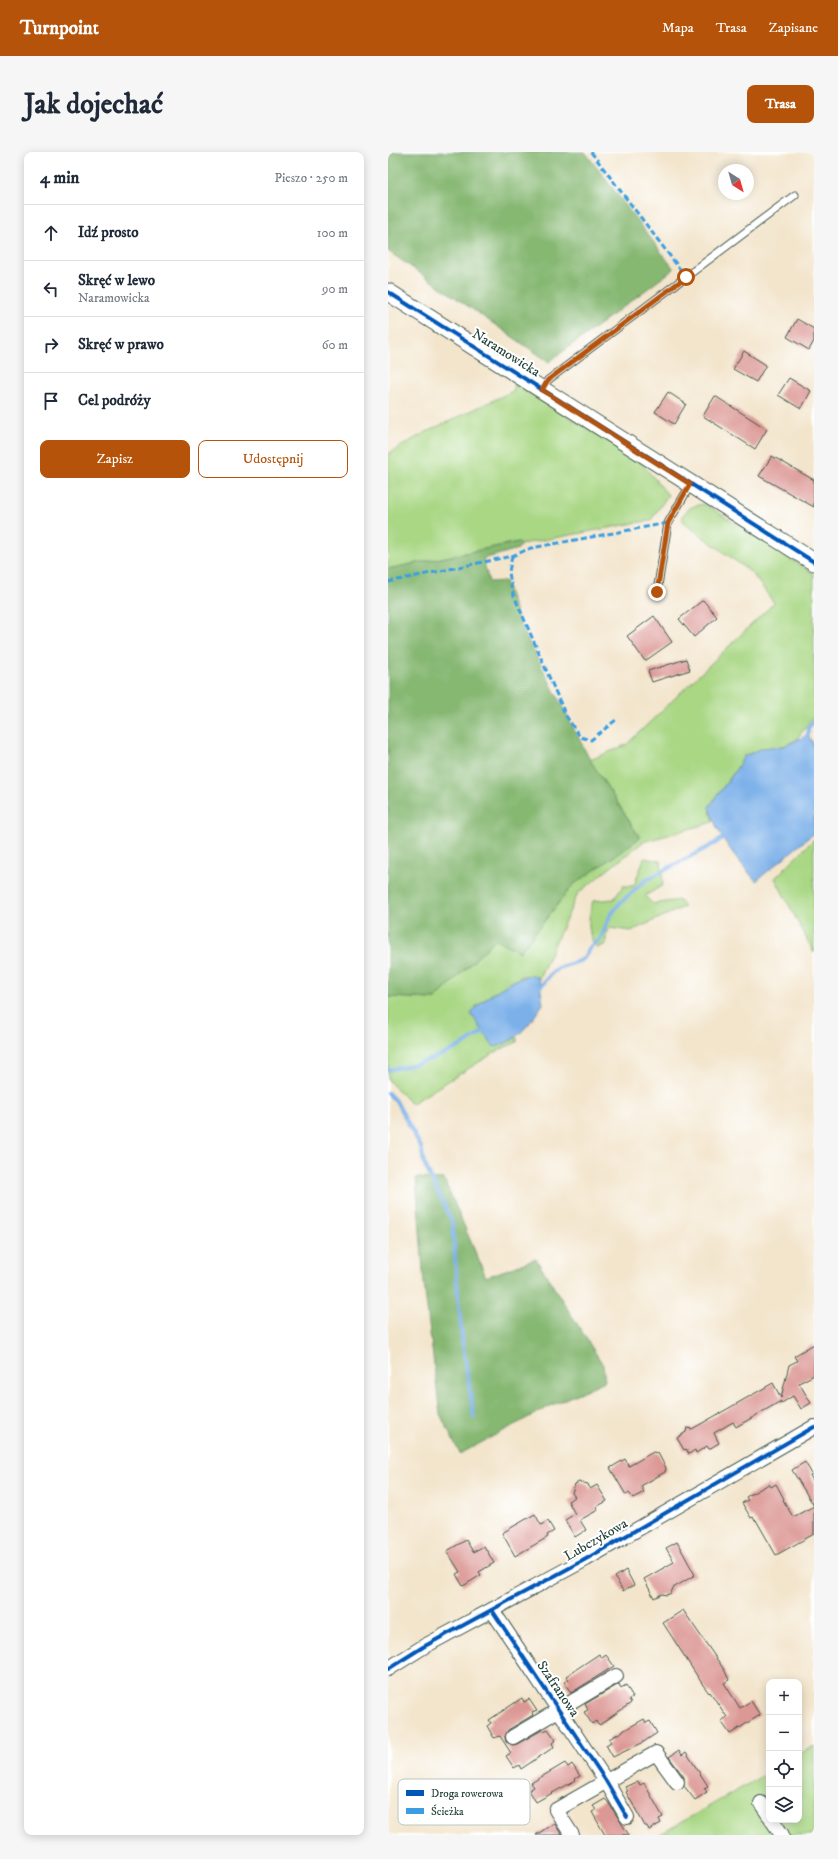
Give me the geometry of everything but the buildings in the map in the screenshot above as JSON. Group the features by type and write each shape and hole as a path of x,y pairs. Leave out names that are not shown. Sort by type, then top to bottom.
{"street":[{"name":"Naramowicka","path":"388,292 690,484 812,558"},
{"name":"Lubczykowa","path":"388,1669 423,1647 586,1559 814,1427"},
{"name":"Szafranowa","path":"492,1610 606,1781 627,1817"},
{"name":"Szafranowa","path":"513,1737 616,1676"},
{"path":"572,1835 556,1810 656,1753 677,1782"},
{"path":"761,1803 766,1810"},
{"path":"774,1823 782,1835"}],"lane":[{"path":"542,390 548,380 795,195"},
{"path":"657,592 668,523 690,484"}],"green space":[{"path":"388,152 585,152 674,269 549,362 388,251"},
{"path":"515,384 639,460 668,495 651,520 522,544 518,542 388,569 388,454 424,433 513,391"},
{"path":"705,504 814,574 814,716 796,740 784,746 763,748 744,756 709,807 713,822 643,842 578,893 539,978 532,975 522,976 493,993 475,1007 503,1045 517,1037 517,1042 497,1051 411,1104 388,1080 388,997 435,999 496,939 520,951 573,885 640,838 590,760 626,745 774,603 752,573 684,523 682,516 687,510 695,506"},
{"path":"519,542 522,544 518,549 483,559 489,582 505,581 520,625 590,760 640,838 573,885 520,952 496,939 435,999 388,997 388,569"},
{"path":"814,839 814,953 775,878"},
{"path":"644,858 661,861 663,885 645,896 653,904 679,900 684,907 631,931 610,928 606,935 606,944 597,948 593,943 589,925 593,901 614,899 623,886 634,886"},
{"path":"416,1178 444,1179 486,1277 536,1259 603,1365 605,1381 550,1406 460,1454 440,1414 424,1284"},
{"path":"814,1746 814,1835 659,1835 766,1774 766,1823 802,1823 802,1752"}],"water":[{"path":"808,735 813,743 814,749 814,833 756,881 728,847 717,828 709,807 744,756 763,748 784,746"},
{"path":"532,975 539,978 543,1004 523,1031 510,1041 494,1047 471,1014 482,1002 507,984"}],"waterway":[{"path":"804,739 808,735 808,728 814,721"},
{"path":"539,988 557,969 583,959 592,945 600,940 610,916 620,903 646,880 714,844 728,834"},
{"path":"388,1070 440,1056 464,1044 486,1029"},
{"path":"388,1093 397,1103 421,1147 424,1163 452,1222 462,1340 474,1417"}],"marked path":[{"path":"591,152 686,277"},
{"path":"388,582 512,556 531,548 668,523"},
{"path":"512,556 509,572 512,591 566,716 580,737 591,740 617,719"}],"cycle path":[{"path":"388,292 814,562"},
{"path":"388,1669 423,1647 586,1559 814,1427"},
{"path":"492,1610 606,1781 627,1817"}],"route":[{"path":"657,592 664,540 668,523 690,484 542,390 548,380 686,277"}]}
